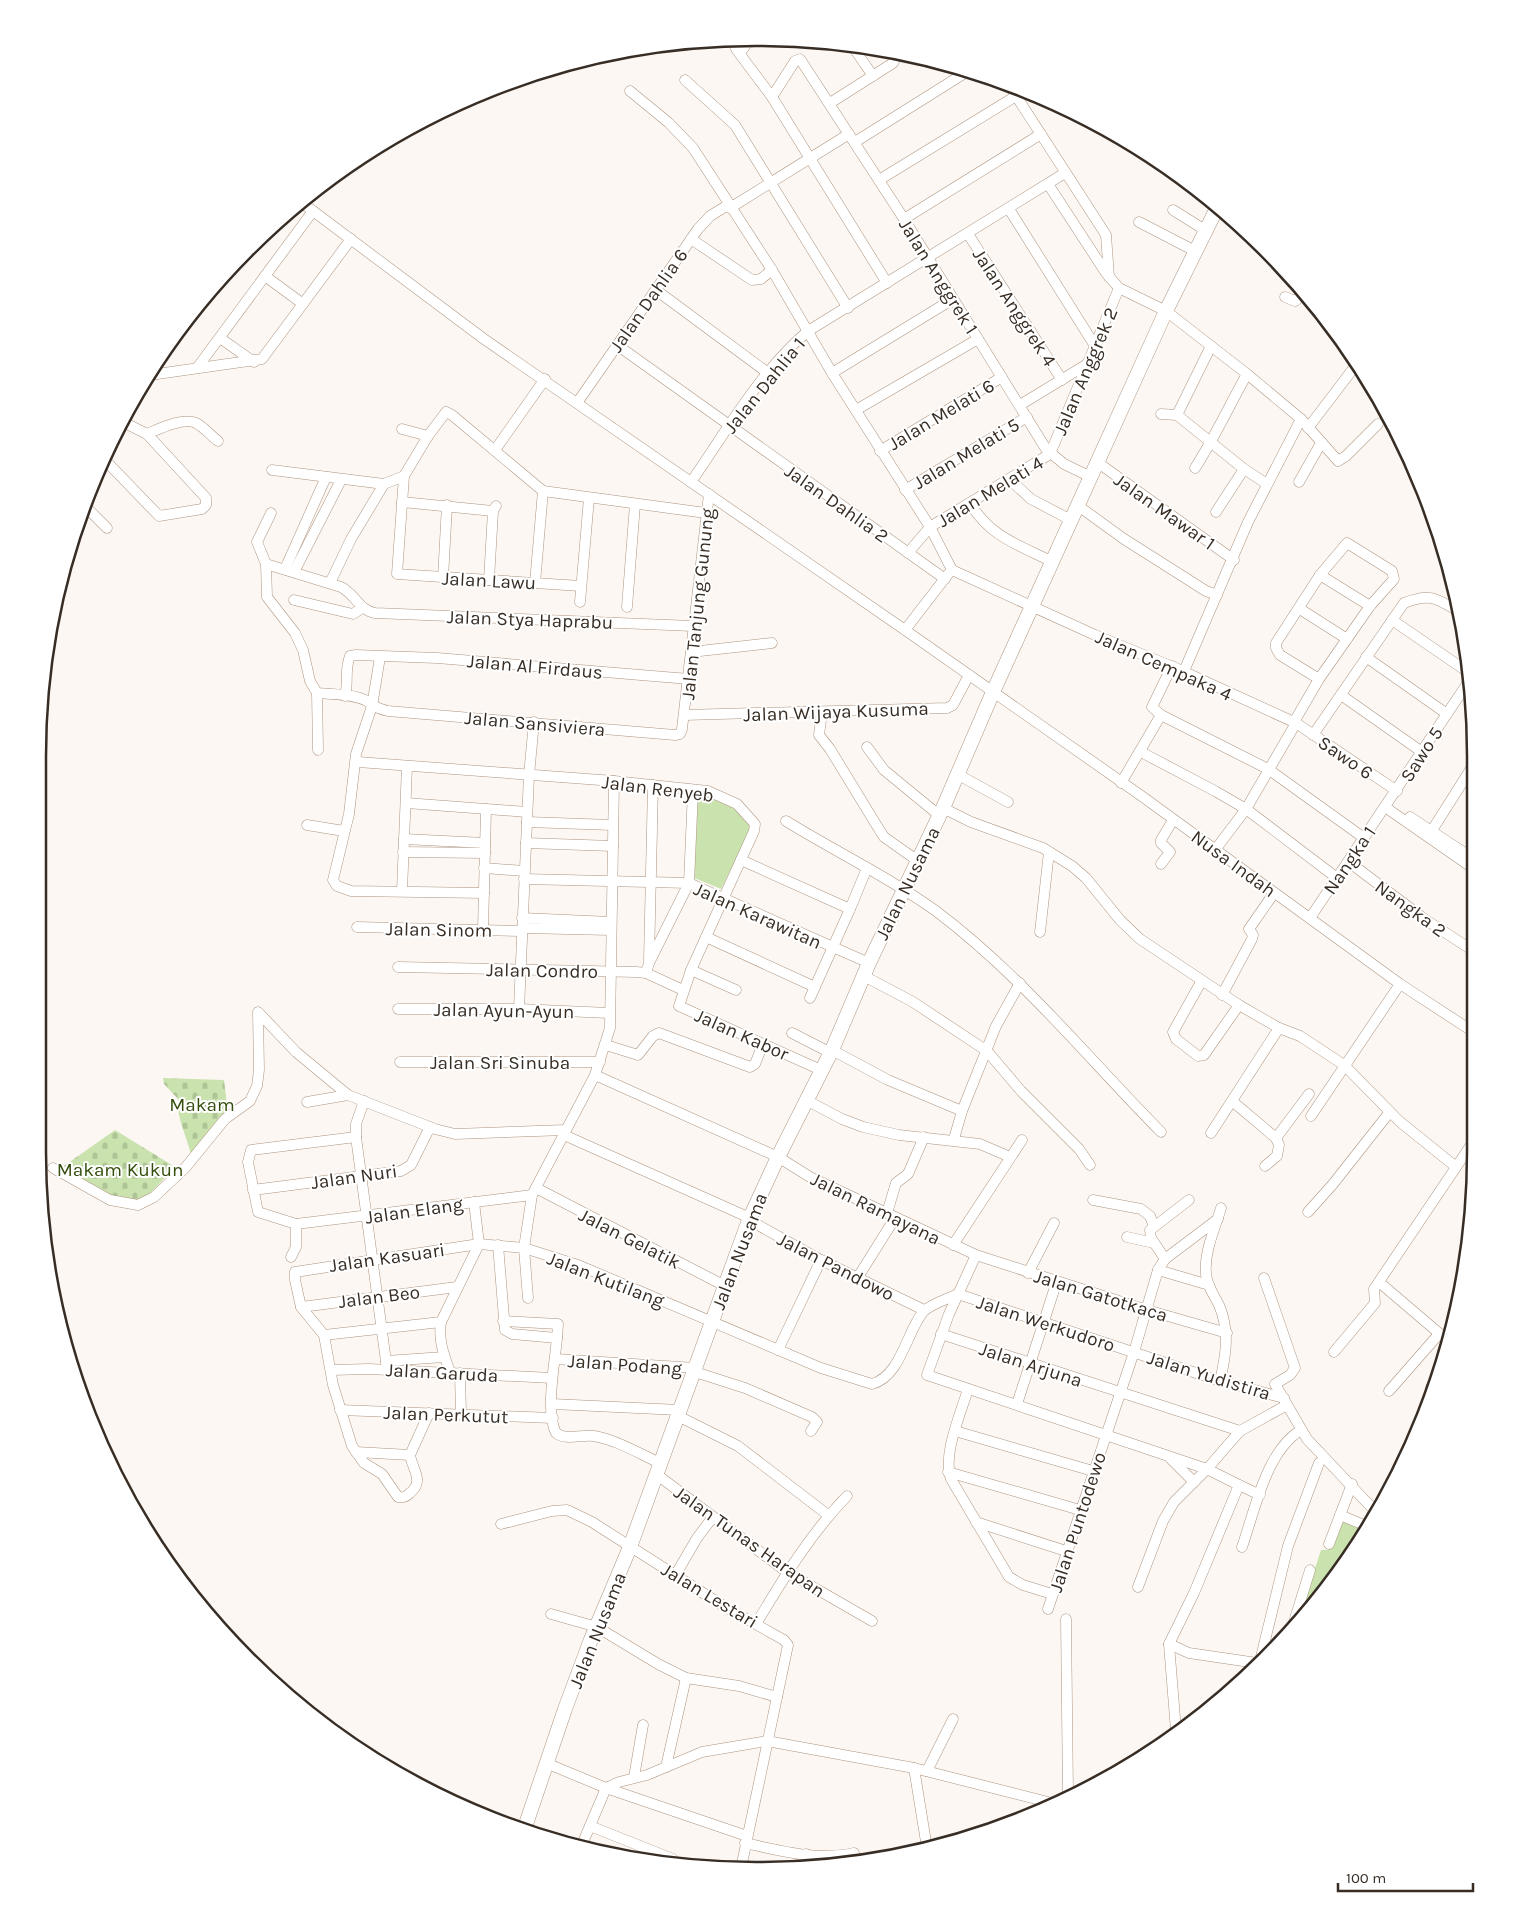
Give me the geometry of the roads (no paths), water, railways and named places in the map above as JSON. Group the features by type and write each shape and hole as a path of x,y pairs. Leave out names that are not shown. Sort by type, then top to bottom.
{"street":[{"path":"743,47 738,51 772,97 887,283"},
{"path":"857,53 873,76"},
{"name":"Jalan Anggrek 1","path":"772,97 799,58 879,180 1050,454 1064,464 1090,476"},
{"path":"830,103 873,76 891,59"},
{"name":"Jalan Dahlia 6","path":"576,403 691,239 710,216 772,182 809,158 852,138 959,76"},
{"path":"685,80 736,125 848,308"},
{"path":"630,91 683,137 692,148 772,270 832,373 930,527 952,570 905,630"},
{"path":"879,180 1011,94"},
{"path":"1016,96 1106,235 1109,277"},
{"path":"904,220 1040,134"},
{"name":"Jalan Dahlia 1","path":"691,482 768,373 788,349 808,331 1065,173"},
{"path":"1048,184 1109,277 1119,288 1166,311 1247,374 1301,419 1335,459 1340,461 1378,424"},
{"name":"Nusa Indah","path":"307,207 478,334 546,379 576,403 905,630 1400,984 1467,1028"},
{"path":"1009,209 1096,346"},
{"path":"1173,210 1205,230"},
{"path":"197,368 313,211"},
{"name":"Jalan Nusama","path":"526,1823 546,1763 597,1627 630,1547 750,1219 778,1157 831,1051 941,812 1090,476 1166,311 1214,214"},
{"path":"1139,222 1195,252"},
{"name":"Jalan Anggrek 4","path":"968,234 1062,380"},
{"path":"160,371 254,362 266,354 351,239"},
{"path":"691,239 752,280 761,279 772,270"},
{"path":"265,276 303,304"},
{"name":"Jalan Anggrek 2","path":"1050,454 1119,288"},
{"path":"656,290 768,373"},
{"path":"1285,297 1295,301 1298,298"},
{"path":"832,373 953,299"},
{"path":"220,338 254,362"},
{"path":"856,410 978,339"},
{"name":"Jalan Dahlia 2","path":"617,345 945,579"},
{"path":"1177,415 1211,346"},
{"path":"1020,406 1088,363"},
{"path":"1308,428 1352,370"},
{"path":"1194,468 1223,423 1225,413 1247,374"},
{"name":"Jalan Melati 6","path":"880,450 1002,377"},
{"path":"494,450 546,379"},
{"path":"489,580 495,508 402,502 404,476 428,436 444,414 449,413 543,491 706,513"},
{"path":"1161,414 1177,415 1244,469 1267,484"},
{"name":"Jalan Melati 5","path":"905,490 1027,417"},
{"path":"1184,671 1267,484 1301,419"},
{"path":"147,434 182,422 192,422 199,425 218,441"},
{"path":"109,464 159,516 167,517 202,509 207,500 147,434 128,425"},
{"path":"402,430 428,436"},
{"path":"1299,482 1321,443"},
{"name":"Jalan Melati 4","path":"908,553 930,527 1050,454"},
{"name":"Jalan Mawar 1","path":"1097,462 1234,560"},
{"path":"1216,512 1244,469"},
{"path":"272,470 384,484 404,476"},
{"path":"290,571 326,478"},
{"path":"1009,479 1031,499 1071,520"},
{"path":"290,571 341,480"},
{"path":"330,583 351,539 384,484"},
{"path":"535,583 543,491"},
{"name":"Jalan Tanjung Gunung","path":"684,715 709,494"},
{"path":"580,602 589,498"},
{"name":"Jalan Lawu","path":"402,502 397,574 581,586"},
{"path":"970,503 991,530 1053,562"},
{"path":"627,607 635,504"},
{"path":"1078,505 1124,539 1217,596"},
{"path":"443,578 447,506"},
{"path":"90,511 107,528"},
{"path":"270,513 256,542 266,564 266,597 295,633 303,650 310,681 317,694 318,750"},
{"path":"1215,850 1246,809 1319,679 1370,606 1394,578 1392,571 1352,544 1347,543 1342,546 1320,576 1300,609 1280,636 1276,648 1280,655 1319,679"},
{"path":"266,564 330,583 350,592 364,609"},
{"name":"Jalan Cempaka 4","path":"952,570 1032,607 1184,671 1295,723"},
{"path":"1320,576 1370,606"},
{"path":"1313,735 1404,603 1424,597 1434,597 1451,607"},
{"name":"Jalan Stya Haprabu","path":"294,600 353,614 364,609 693,626"},
{"path":"1300,609 1347,639"},
{"path":"1392,620 1461,667"},
{"path":"691,652 772,642"},
{"name":"Jalan Al Firdaus","path":"345,696 348,685 345,667 350,656 436,658 689,679"},
{"path":"380,657 372,706 356,754 344,831 333,876 335,884 350,890 484,893"},
{"path":"1366,657 1447,714"},
{"path":"1172,666 1152,707 1162,715 1268,769 1364,838"},
{"name":"Jalan Wijaya Kusuma","path":"684,715 951,707 969,675"},
{"name":"Sawo 5","path":"1387,805 1463,690"},
{"name":"Jalan Sansiviera","path":"317,694 345,696 368,702 372,706 388,711 675,735 680,734 684,715"},
{"path":"1341,695 1422,752"},
{"path":"822,712 819,735 830,749 877,826 884,836 918,861"},
{"path":"1121,783 1162,715"},
{"path":"519,1009 528,775 534,722"},
{"name":"Sawo 6","path":"1295,723 1397,791"},
{"path":"866,747 884,770 941,812 1049,852 1086,878 1120,920 1140,939 1222,995 1279,1028 1300,1036 1344,1065 1361,1080 1389,1112 1456,1167"},
{"path":"1141,752 1246,809 1337,878"},
{"name":"Jalan Renyeb","path":"358,762 614,780 708,791 728,798 752,818 756,824 683,990"},
{"path":"402,891 407,766"},
{"path":"957,774 1008,802"},
{"path":"1430,834 1467,775"},
{"path":"528,1298 524,1248 534,1191 595,1075 606,1045 612,971 614,780"},
{"path":"648,968 652,883 653,784"},
{"path":"648,968 688,883 693,790"},
{"path":"406,803 486,809 527,817 613,825"},
{"path":"1387,805 1430,834 1467,854"},
{"name":"Nangka 1","path":"1310,918 1387,805"},
{"path":"484,930 486,809"},
{"path":"1161,864 1170,852 1161,844 1161,840 1173,820"},
{"path":"786,821 904,890 960,930 1020,982 1160,1132"},
{"path":"307,825 344,831"},
{"path":"404,839 485,848"},
{"path":"526,842 613,846"},
{"path":"403,852 485,848"},
{"path":"1040,932 1049,852"},
{"path":"741,860 850,909"},
{"name":"Nangka 2","path":"1349,862 1423,918 1467,947"},
{"name":"Jalan Karawitan","path":"484,868 524,875 652,883 688,883 833,947 987,1051 1021,1092 1079,1149 1090,1165"},
{"path":"810,998 867,868"},
{"path":"1222,995 1252,939 1253,935 1249,929 1274,893"},
{"name":"Jalan Sinom","path":"357,928 484,930 522,925 611,926"},
{"path":"706,936 815,987"},
{"name":"Jalan Condro","path":"398,968 612,971 648,968 683,990"},
{"path":"691,970 736,990"},
{"path":"954,1139 962,1111 1006,1004 1020,982"},
{"path":"1201,982 1174,1032 1176,1039 1198,1056 1206,1053 1239,1005"},
{"path":"1311,1116 1400,984"},
{"name":"Jalan Kabor","path":"683,990 678,1006 821,1070"},
{"name":"Jalan Ayun-Ayun","path":"398,1009 519,1009 610,1013"},
{"path":"53,1168 110,1200 138,1206 154,1197 185,1168 226,1119 250,1101 257,1086 259,1070 258,1012 296,1052 348,1095 430,1127 455,1134 565,1133 750,1219"},
{"path":"1211,1133 1279,1028"},
{"path":"606,1045 638,1055 653,1036 659,1033 750,1067 755,1064 764,1044"},
{"path":"792,1033 888,1080 962,1111"},
{"name":"Jalan Sri Sinuba","path":"400,1062 600,1062"},
{"path":"595,1075 778,1157"},
{"path":"1276,1138 1309,1094"},
{"path":"307,1102 348,1095"},
{"path":"806,1100 842,1119 863,1127 893,1134 954,1139 980,1144 1010,1157"},
{"path":"364,1101 356,1124 356,1136 387,1365 444,1357"},
{"path":"1232,1101 1276,1138 1279,1145 1277,1156 1265,1166"},
{"path":"1308,1212 1333,1184 1389,1112"},
{"name":"Jalan Nuri","path":"253,1190 362,1177 395,1172 407,1168 421,1147 430,1127"},
{"path":"291,1257 296,1247 296,1224 258,1212 248,1156 251,1150 356,1136"},
{"path":"858,1277 891,1216 894,1189 900,1179 908,1174 924,1137"},
{"path":"953,1246 1022,1140"},
{"path":"1334,1352 1375,1304 1374,1289 1467,1152"},
{"name":"Jalan Ramayana","path":"778,1157 810,1178 953,1246 976,1255"},
{"name":"Jalan Elang","path":"296,1224 368,1217 474,1202 534,1191"},
{"name":"Jalan Gelatik","path":"534,1191 725,1286"},
{"path":"1093,1200 1141,1209 1150,1216 1154,1227"},
{"path":"1166,1259 1149,1234 1154,1227 1190,1200"},
{"path":"460,1414 455,1373 444,1357 440,1340 441,1322 478,1244 474,1202"},
{"path":"1209,1285 1158,1270 1166,1259 1219,1213 1207,1254 1206,1274 1219,1306 1227,1333 1226,1354 1220,1381"},
{"name":"Jalan Pandowo","path":"750,1219 821,1260 924,1310"},
{"path":"1028,1273 1054,1222"},
{"path":"1127,1237 1154,1243"},
{"name":"Jalan Kasuari","path":"302,1307 295,1280 296,1272 478,1244 498,1244"},
{"path":"498,1244 505,1330 512,1334 558,1338 552,1378 553,1418"},
{"name":"Jalan Kutilang","path":"498,1244 524,1248 578,1266 821,1368 872,1384 879,1382 893,1368 907,1338 924,1310"},
{"path":"976,1255 941,1334 927,1373 929,1376 1207,1469 1260,1495"},
{"name":"Jalan Gatotkaca","path":"976,1255 1147,1310 1227,1333"},
{"path":"778,1350 821,1260"},
{"name":"Jalan Puntodewo","path":"1048,1609 1066,1551 1121,1393 1158,1270"},
{"path":"1258,1392 1290,1375 1295,1368 1264,1278"},
{"path":"1017,1404 1056,1281"},
{"path":"1379,1282 1443,1337"},
{"name":"Jalan Beo","path":"302,1307 457,1287"},
{"path":"924,1310 958,1294"},
{"name":"Jalan Werkudoro","path":"958,1294 1134,1352"},
{"path":"302,1307 324,1335 340,1410 348,1436 356,1452 364,1463 382,1474 393,1492 401,1498 412,1492 418,1481 410,1455 428,1413"},
{"path":"324,1335 441,1322"},
{"name":"Jalan Arjuna","path":"941,1334 1240,1431"},
{"path":"1389,1391 1442,1338"},
{"name":"Jalan Yudistira","path":"1134,1352 1286,1402"},
{"name":"Jalan Podang","path":"555,1359 695,1370 744,1388 812,1417 817,1422 811,1431"},
{"name":"Jalan Garuda","path":"331,1370 387,1365 455,1373 552,1378"},
{"path":"1275,1384 1307,1439 1352,1484 1372,1507"},
{"path":"968,1389 949,1454 948,1472 1009,1577 1023,1585 1052,1594"},
{"path":"1138,1587 1167,1513 1174,1502 1207,1469 1240,1431 1286,1402"},
{"path":"552,1404 679,1413 738,1446 828,1515"},
{"name":"Jalan Perkutut","path":"340,1410 553,1418"},
{"name":"Jalan Tunas Harapan","path":"553,1418 554,1430 558,1436 600,1437 658,1469 713,1518 787,1572 872,1621"},
{"path":"1242,1547 1278,1451 1291,1436 1301,1430"},
{"path":"956,1431 1093,1472"},
{"path":"356,1452 410,1455"},
{"path":"1170,1457 1194,1482"},
{"path":"1262,1651 1288,1546 1319,1462"},
{"path":"948,1472 1080,1510"},
{"path":"1329,1544 1352,1484"},
{"path":"1175,1725 1169,1644 1194,1593 1238,1485"},
{"path":"756,1624 787,1572 828,1515 847,1496"},
{"name":"Jalan Lestari","path":"501,1524 552,1511 567,1510 592,1522 784,1640 788,1645 777,1697"},
{"path":"1340,1515 1361,1524"},
{"path":"676,1574 697,1538 713,1518"},
{"path":"976,1522 1066,1551"},
{"path":"1297,1611 1310,1570"},
{"path":"551,1614 597,1627 658,1664 686,1678 738,1686 777,1697 742,1861"},
{"path":"1066,1619 1068,1790"},
{"path":"1169,1644 1189,1653 1251,1661"},
{"path":"666,1767 686,1678"},
{"path":"927,1771 953,1719"},
{"path":"634,1777 643,1726"},
{"path":"584,1840 606,1788 634,1777 647,1775 702,1752 767,1741 914,1768 1044,1801"},
{"path":"546,1763 606,1788 746,1840 804,1859 854,1853"},
{"path":"914,1768 926,1841"},
{"path":"590,1826 658,1855"}],"park label":[{"name":"Makam","path":"202,1104"},
{"name":"Makam Kukun","path":"120,1169"}]}
